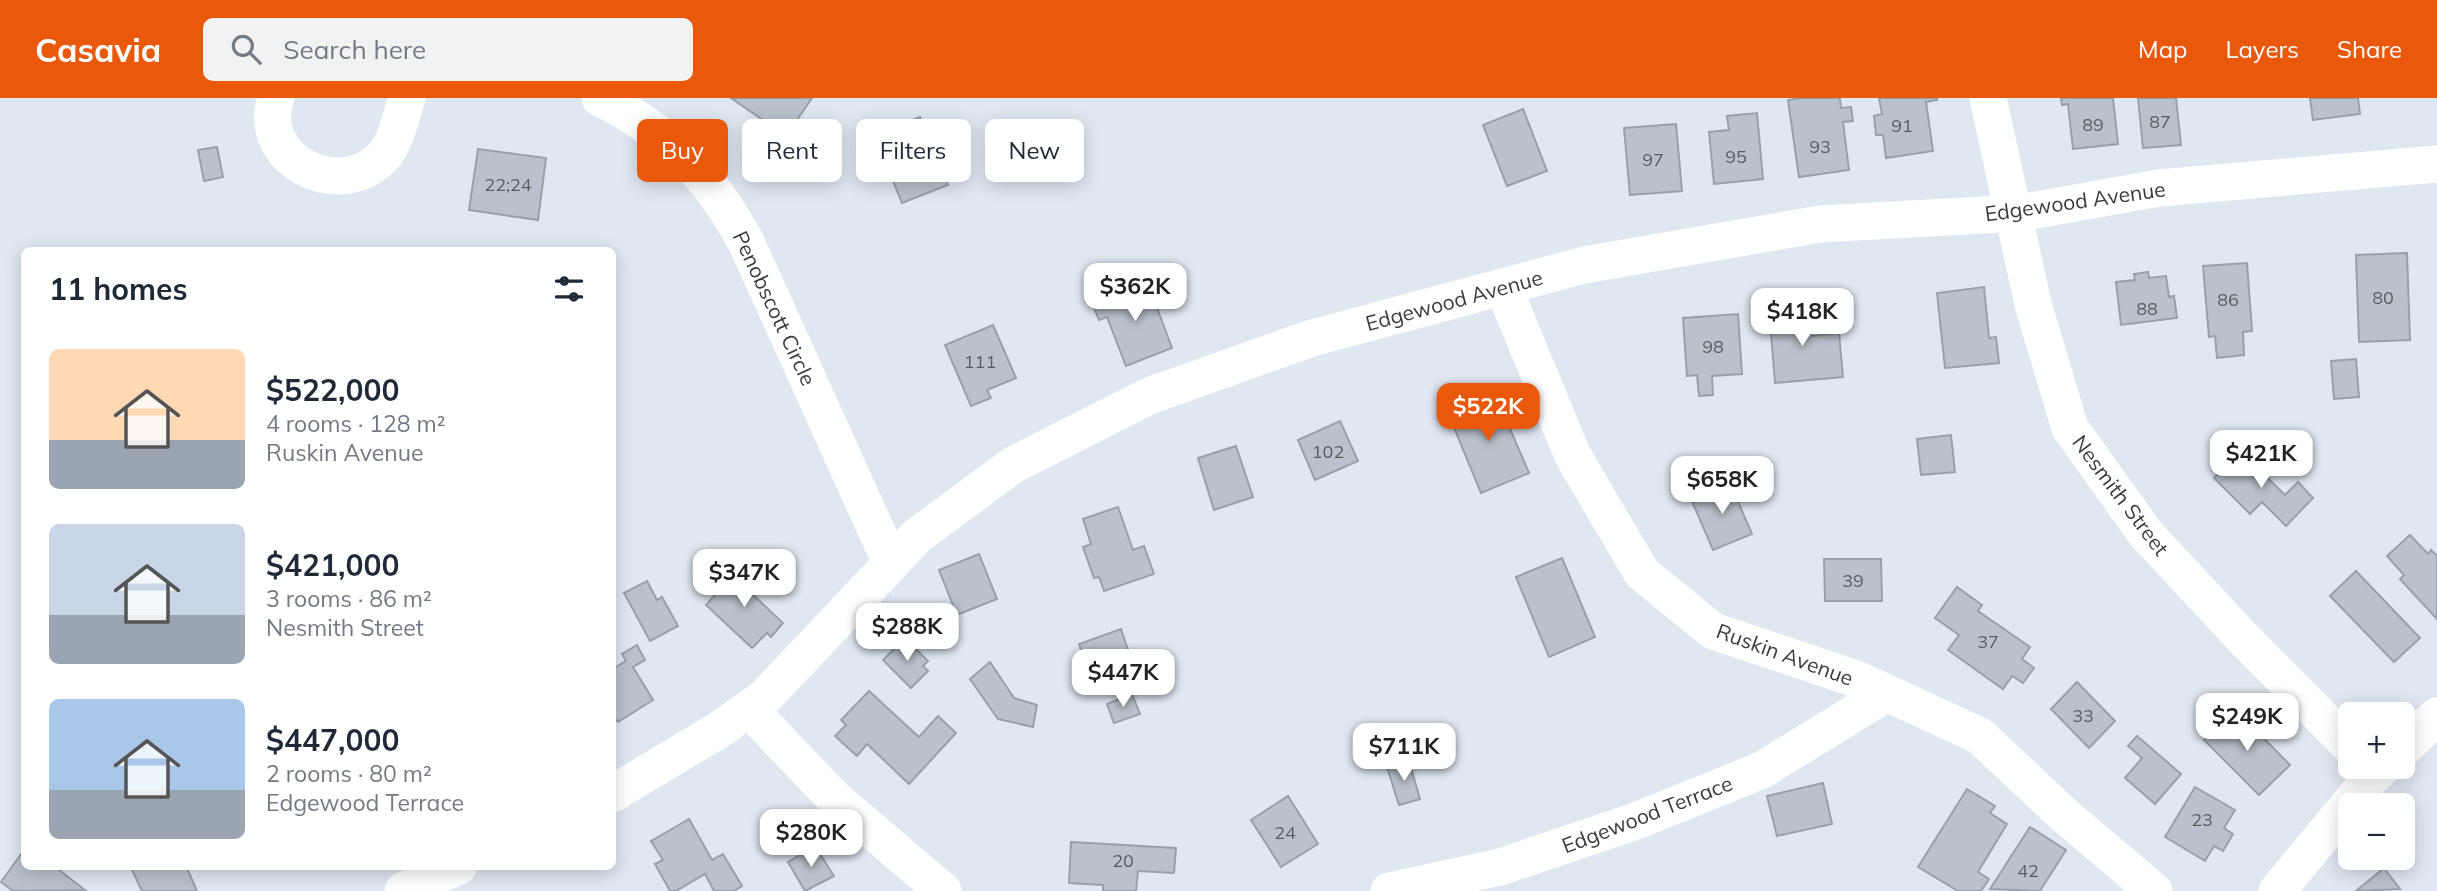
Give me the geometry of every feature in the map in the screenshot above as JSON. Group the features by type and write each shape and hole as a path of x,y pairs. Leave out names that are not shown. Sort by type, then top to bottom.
{"street":[{"path":"276,98 274,126 282,146 296,163 315,174 336,178 355,174 373,165 387,152 396,134 407,98"},
{"name":"Penobscott Circle","path":"600,98 627,113 675,148 695,166 729,212 746,242 891,563"},
{"name":"Nesmith Street","path":"1988,98 2033,304 2070,428 2146,534 2242,637 2338,734"},
{"name":"Edgewood Avenue","path":"616,792 719,730 765,697 917,536 1013,465 1149,396 1312,338 1584,265 1820,224 2012,213 2159,188 2437,164"},
{"name":"Ruskin Avenue","path":"1503,287 1573,456 1642,573 1713,631 1859,680 1980,736 2063,814 2154,891"},
{"name":"Edgewood Terrace","path":"1389,891 1500,867 1636,821 1762,769 1887,693"},
{"path":"749,709 833,797 943,891"},
{"path":"2415,736 2437,716"},
{"path":"2277,891 2371,779"},
{"path":"403,891 450,870"}],"building":[{"path":"731,98 812,98 798,119 761,119"},
{"path":"1840,98 1841,108 1851,107 1853,121 1843,122 1849,170 1799,177 1788,100"},
{"path":"1879,98 1937,98 1926,102 1933,151 1886,158 1883,135 1876,135 1874,116 1882,114"},
{"path":"2061,98 2113,98 2118,144 2073,149 2068,104 2062,105"},
{"path":"2138,98 2176,98 2181,145 2143,148"},
{"path":"2310,98 2358,98 2360,114 2313,120"},
{"path":"1523,109 1547,171 1507,186 1483,125"},
{"path":"1757,113 1763,179 1714,184 1709,132 1729,130 1727,116"},
{"path":"1676,124 1682,191 1630,195 1624,128"},
{"path":"217,147 223,177 204,181 198,150"},
{"path":"478,149 546,158 538,220 469,210"},
{"path":"893,182 947,182 948,185 902,203"},
{"path":"2407,253 2410,340 2359,342 2356,255"},
{"path":"2247,263 2252,331 2243,332 2244,355 2217,358 2215,336 2209,337 2203,266"},
{"path":"2148,272 2149,278 2166,276 2169,297 2174,296 2177,318 2121,325 2116,282 2135,280 2134,274"},
{"path":"1147,281 1172,348 1126,366 1107,317 1099,320 1092,303"},
{"path":"1984,287 1989,338 1996,337 1999,363 1945,368 1937,293"},
{"path":"1809,305 1811,336 1839,333 1843,377 1775,383 1769,309"},
{"path":"1738,314 1742,374 1712,376 1713,395 1699,396 1697,375 1687,376 1683,318"},
{"path":"993,325 1016,378 987,390 991,398 971,406 945,345"},
{"path":"2356,359 2359,397 2334,399 2331,361"},
{"path":"1495,394 1529,473 1481,493 1448,413"},
{"path":"1340,421 1358,461 1315,480 1298,440"},
{"path":"1951,435 1955,472 1921,475 1917,439"},
{"path":"1236,446 1253,497 1214,510 1198,458"},
{"path":"2240,451 2285,495 2298,482 2313,498 2286,526 2262,502 2250,514 2214,478"},
{"path":"1730,483 1752,534 1713,550 1691,499"},
{"path":"1118,507 1133,550 1144,546 1154,574 1104,591 1099,577 1094,578 1083,547 1091,544 1083,519"},
{"path":"2410,535 2428,554 2431,550 2437,556 2437,619 2400,579 2404,575 2387,556"},
{"path":"979,554 997,599 957,615 939,570"},
{"path":"1562,558 1595,637 1549,657 1516,577"},
{"path":"1824,559 1881,559 1882,601 1825,601"},
{"path":"741,566 760,583 751,593 783,623 771,637 767,633 752,648 706,605"},
{"path":"2356,571 2420,638 2394,662 2330,596"},
{"path":"647,581 657,600 662,597 678,626 650,641 624,593"},
{"path":"1957,587 1982,605 1978,611 2030,647 2022,659 2034,668 2023,683 2012,676 2003,689 1948,650 1959,635 1935,618"},
{"path":"1121,629 1136,674 1094,688 1079,644"},
{"path":"905,638 928,661 923,666 928,671 911,688 883,660"},
{"path":"637,645 645,660 633,667 653,700 618,722 616,667 626,661 622,654"},
{"path":"990,662 1014,698 1037,705 1033,727 998,719 970,679"},
{"path":"2077,682 2115,721 2089,748 2051,709"},
{"path":"869,691 919,737 938,716 956,733 909,784 867,744 857,756 835,736 846,725 841,720"},
{"path":"1132,694 1140,714 1114,723 1107,704"},
{"path":"2241,715 2290,765 2259,795 2204,740 2228,716 2234,722"},
{"path":"2137,736 2181,774 2155,804 2125,778 2142,758 2128,746"},
{"path":"1409,761 1420,799 1399,805 1387,767"},
{"path":"1823,783 1832,824 1777,836 1767,796"},
{"path":"2195,787 2235,810 2224,828 2233,834 2223,851 2214,846 2205,861 2165,837"},
{"path":"1967,789 1995,806 1990,813 2007,824 1978,872 1989,879 1981,891 1958,891 1918,867"},
{"path":"1288,796 1318,844 1281,867 1251,820"},
{"path":"689,819 712,860 723,854 742,886 734,891 714,891 705,874 676,891 670,891 655,864 663,860 651,841"},
{"path":"2030,827 2066,850 2040,891 1990,889"},
{"path":"1071,842 1176,848 1174,873 1138,871 1136,891 1103,891 1103,885 1069,883"},
{"path":"815,846 834,876 805,891 788,862"},
{"path":"21,854 21,870 59,870 85,890 13,891 1,882"},
{"path":"132,870 188,870 197,891 142,891"},
{"path":"2382,870 2386,870 2400,889 2356,891"}]}
